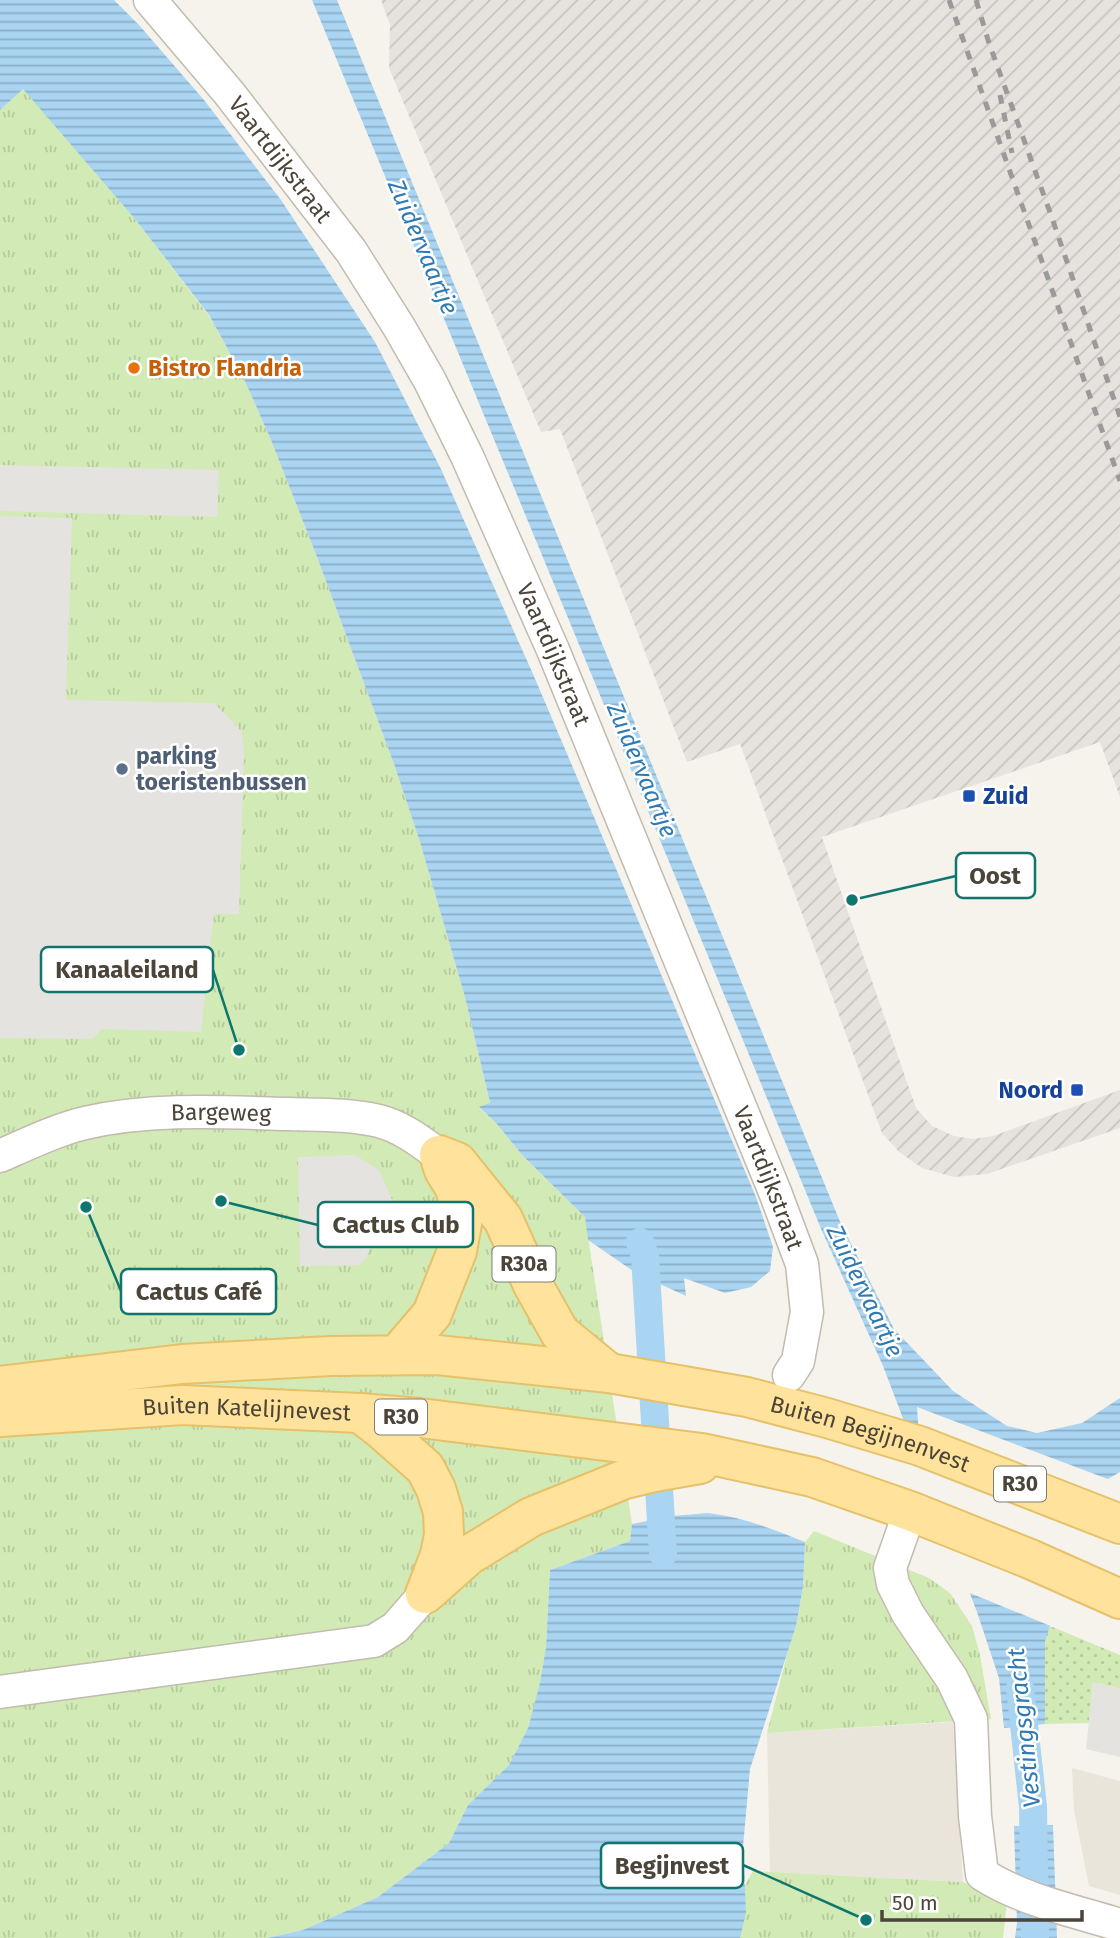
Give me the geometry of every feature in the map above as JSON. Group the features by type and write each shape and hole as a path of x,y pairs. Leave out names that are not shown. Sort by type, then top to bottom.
{"main road":[{"name":"R30a","path":"397,1355 432,1314 457,1251 463,1218 455,1188 439,1155"},
{"name":"R30a","path":"439,1155 457,1162 503,1219 533,1285 561,1333 609,1373"},
{"name":"Buiten Katelijnevest","path":"0,1386 182,1364 331,1356 437,1355 609,1373 695,1387"},
{"name":"Buiten Begijnenvest","path":"695,1387 747,1397 920,1446 1120,1524"},
{"name":"Buiten Katelijnevest","path":"0,1416 182,1405 360,1413 619,1441 714,1459"},
{"path":"360,1413 425,1468 436,1489 443,1513 444,1535 440,1555 425,1594"},
{"path":"425,1594 469,1555 531,1517 625,1479 714,1459"},
{"name":"R30","path":"714,1459 812,1476 911,1525 1030,1559 1113,1596"}],"street":[{"name":"Vaartdijkstraat","path":"150,0 229,93 351,251 430,381 467,456 553,650 802,1264 807,1312 798,1361 789,1375"},
{"name":"Bargeweg","path":"0,1156 64,1129 102,1119 199,1112 351,1116 382,1122 411,1134 439,1155"},
{"path":"911,1525 890,1568 894,1584 908,1614 953,1679 971,1719 975,1816 982,1874 1000,1886 1067,1910 1120,1925"},
{"path":"0,1692 373,1641 395,1628 425,1594"}],"shaded area":[{"path":"381,0 1120,0 1120,797 1100,742 822,837 916,1108 932,1126 954,1136 973,1139 993,1136 1120,1090 1120,1128 987,1174 954,1177 922,1168 899,1152 882,1133 740,744 687,762 560,429 541,432 389,68 390,25"},
{"path":"0,465 219,470 217,517 0,511"},
{"name":"parking toeristenbussen","path":"0,516 72,518 66,700 214,703 242,732 244,755 239,914 214,914 201,1032 102,1029 92,1039 0,1038"},
{"path":"355,1155 379,1170 393,1202 389,1248 370,1248 360,1265 300,1266 298,1157"},
{"path":"1093,1682 1120,1689 1120,1757 1086,1749"},
{"path":"953,1722 963,1882 770,1872 767,1733"},
{"path":"1072,1768 1120,1781 1120,1895 1089,1886 1074,1810"}],"green space":[{"path":"23,88 135,219 209,316 244,379 271,440 394,764 420,842 465,997 490,1104 479,1108 585,1217 632,1524 630,1541 550,1570 546,1647 540,1684 528,1728 509,1765 468,1805 449,1843 378,1897 303,1930 267,1938 0,1938 0,110"},
{"path":"814,1531 929,1578 950,1593 972,1626 991,1719 767,1733 796,1626 803,1587 805,1542"},
{"path":"1050,1626 1120,1655 1120,1689 1093,1682 1089,1723 1045,1724 1044,1641"},
{"path":"753,1871 963,1882 1007,1902 1003,1938 716,1938"}],"water":[{"path":"0,0 114,0 204,100 281,200 375,342 440,467 533,674 756,1197 773,1247 770,1271 751,1287 725,1293 684,1278 686,1296 636,1273 588,1240 585,1217 523,1156 479,1107 490,1103 465,997 420,842 394,764 271,440 244,379 209,315 135,219 23,89 0,110"},
{"name":"Zuidervaartje","path":"312,0 337,0 841,1224 894,1329 953,1391 1007,1426 1037,1433 1082,1423 1120,1398 1120,1472 1108,1479 1078,1541 1045,1641 1045,1724 1004,1728 999,1678 977,1612 883,1366 822,1231"},
{"path":"708,1513 769,1528 805,1542 803,1587 796,1626 750,1769 743,1847 746,1912 740,1938 267,1938 303,1930 378,1897 449,1843 468,1805 509,1765 528,1728 540,1683 546,1647 550,1570 630,1541 632,1524 672,1516"},
{"path":"1053,1825 1057,1938 1015,1938 1017,1923 1014,1826"}],"pier":[{"path":"917,1407 1113,1481 1082,1543 1053,1627 965,1591 922,1480"}],"waterway":[{"path":"640,1242 645,1256 663,1554"},
{"name":"Vestingsgracht","path":"1020,1688 1033,1807 1035,1938"}],"railway":[{"path":"949,0 1120,481"},
{"path":"976,0 1120,417"},
{"path":"1000,95 1012,153"}],"place":[{"name":"Bistro Flandria","path":"134,368"},
{"name":"parking toeristenbussen","path":"122,769"},
{"name":"Zuid","path":"969,796"},
{"name":"Oost","path":"852,900"},
{"name":"Kanaaleiland","path":"239,1050"},
{"name":"Noord","path":"1077,1090"},
{"name":"Cactus Club","path":"221,1201"},
{"name":"Cactus Café","path":"86,1207"},
{"name":"Begijnvest","path":"866,1920"}]}
